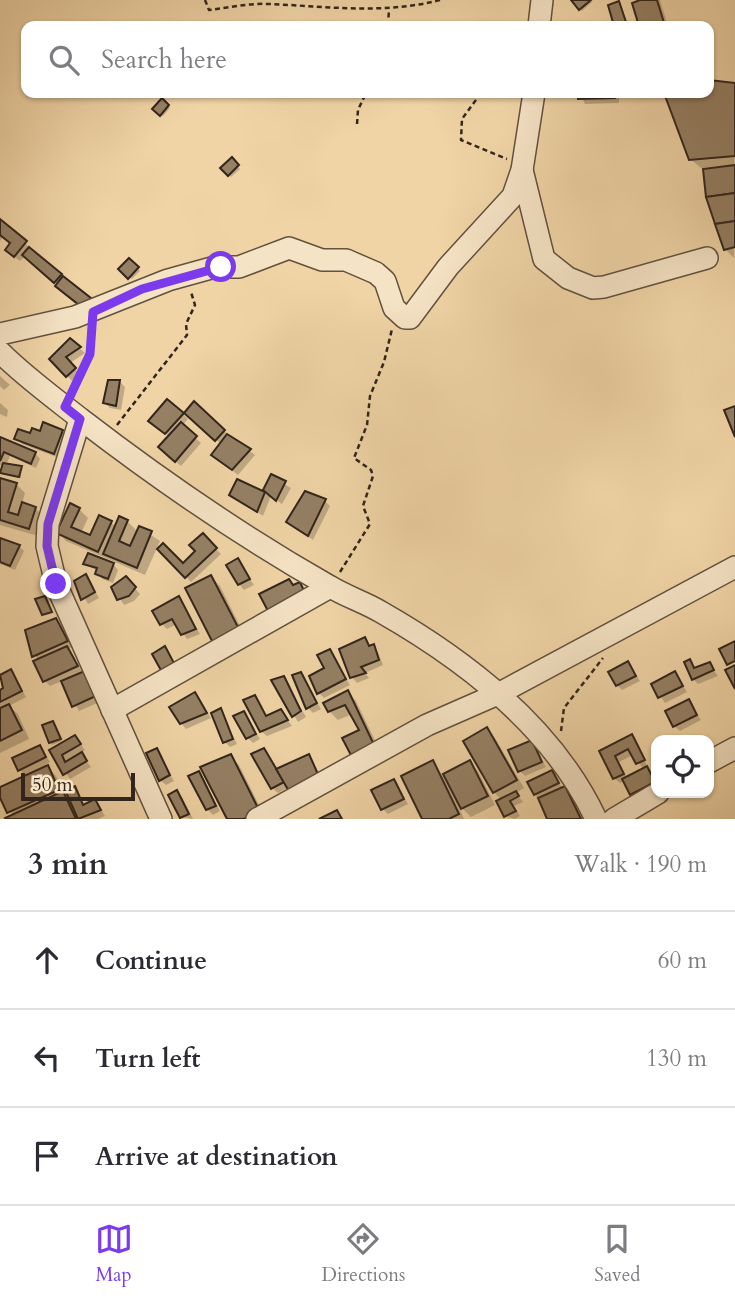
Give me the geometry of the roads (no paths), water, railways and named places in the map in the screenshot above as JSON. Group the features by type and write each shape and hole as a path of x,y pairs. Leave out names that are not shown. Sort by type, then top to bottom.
{"street":[{"path":"540,21 542,0"},
{"path":"0,334 93,312 142,289 185,275 215,267 239,267 292,248 322,260 346,260 376,273 385,281 394,308 405,318 414,314 448,267 513,196 522,170 533,98"},
{"path":"522,170 544,259 568,278 586,286 604,287 707,258"},
{"path":"0,352 24,376 147,471 330,587 379,611 442,649 500,694 576,782 596,819"},
{"path":"73,413 48,524 47,546 56,584 161,819"},
{"path":"257,819 427,725 500,694 735,568"},
{"path":"111,710 330,587"},
{"path":"714,759 735,748"},
{"path":"614,819 651,797"}]}
